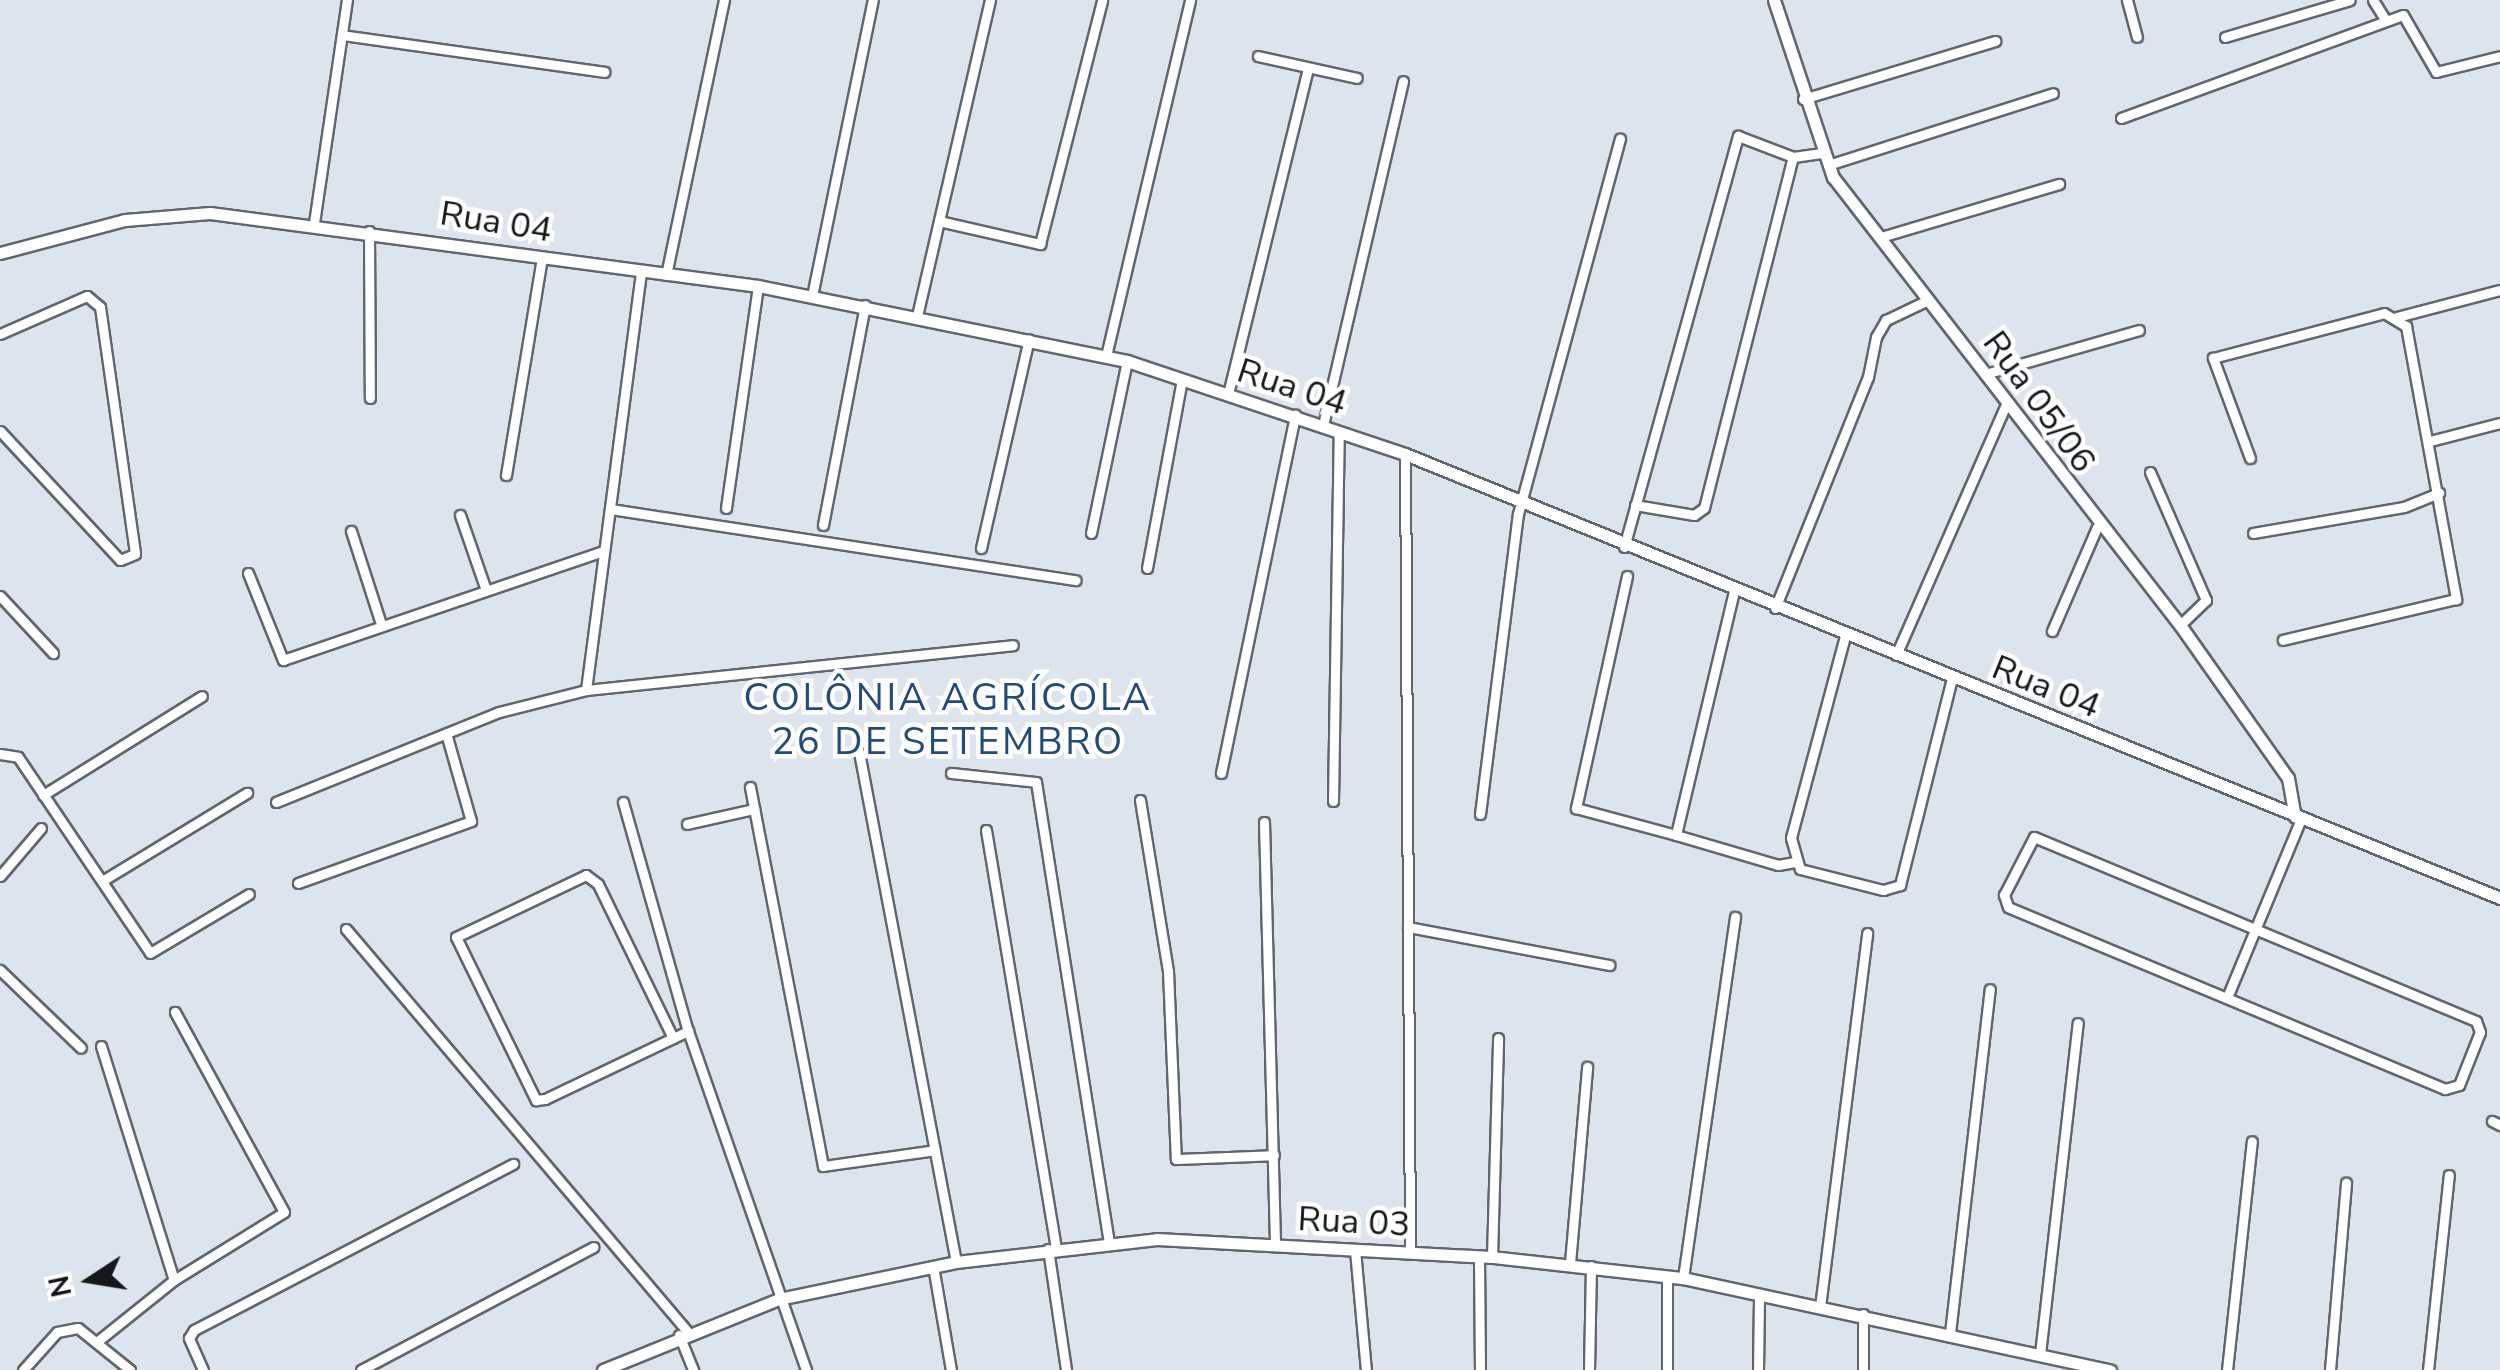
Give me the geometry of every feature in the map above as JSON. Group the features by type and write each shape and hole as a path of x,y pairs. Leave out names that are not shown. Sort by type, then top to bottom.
{"street":[{"path":"314,223 347,0"},
{"path":"666,275 724,0"},
{"path":"812,296 874,0"},
{"path":"917,316 990,0"},
{"path":"940,220 1040,244 1102,0"},
{"path":"1106,356 1190,0"},
{"name":"Rua 05/06","path":"1774,0 1825,159 2096,527 2180,625 2288,778 2298,818"},
{"path":"2127,0 2137,37"},
{"path":"2225,37 2350,0"},
{"path":"2373,0 2385,19"},
{"path":"2121,118 2403,15 2436,72 2500,56"},
{"path":"342,35 604,72"},
{"path":"1803,99 1994,41"},
{"path":"1258,56 1357,78"},
{"path":"1228,394 1308,69"},
{"path":"1323,425 1403,80"},
{"path":"1624,547 1738,136 1793,157 1825,159 2052,94"},
{"path":"1480,814 1521,504 1620,139"},
{"path":"1635,506 1694,515 1704,508 1793,157"},
{"path":"1881,238 2059,184"},
{"name":"Rua 04","path":"0,253 125,220 210,213 314,223 758,286 1029,338 1127,361 1405,454 1774,608 2500,898"},
{"path":"369,231 370,398"},
{"path":"506,476 542,257"},
{"path":"586,690 641,272"},
{"path":"726,508 758,286"},
{"path":"2250,458 2213,358 2384,312 2397,317 2500,290"},
{"path":"0,334 87,296 100,307 134,554 120,560 0,431"},
{"path":"1774,608 1868,377 1876,337 1886,320 1928,300"},
{"path":"823,525 865,305"},
{"path":"2283,640 2456,598 2430,441 2397,317"},
{"path":"1986,374 2140,330"},
{"path":"982,548 1029,338"},
{"path":"1091,533 1127,361"},
{"path":"1148,568 1182,380"},
{"path":"1896,656 2006,404"},
{"path":"1221,773 1294,414"},
{"path":"2430,441 2500,423"},
{"path":"1333,801 1339,431"},
{"path":"1405,454 1410,1252"},
{"path":"2150,472 2206,600 2180,625"},
{"path":"2253,533 2404,507 2439,493"},
{"path":"610,509 1076,580"},
{"path":"460,514 486,590"},
{"path":"2052,631 2096,527"},
{"path":"351,532 381,624"},
{"path":"248,574 283,660 604,551"},
{"path":"1627,576 1576,808 1778,865 1794,862 1884,890 1900,884 1952,678"},
{"path":"1676,835 1734,591"},
{"path":"0,596 53,653"},
{"path":"1794,862 1791,838 1845,636"},
{"path":"276,802 365,772 446,733 586,690 1013,645"},
{"path":"43,795 202,696"},
{"path":"298,883 472,821 446,733"},
{"path":"859,752 956,1262"},
{"path":"0,754 18,757 155,954 249,894"},
{"path":"950,773 1036,782 1109,1243"},
{"path":"750,787 823,1166 935,1150"},
{"path":"102,881 247,793"},
{"path":"1140,800 1168,970 1176,1159 1274,1155"},
{"path":"623,802 688,1031 806,1370"},
{"path":"688,824 754,809"},
{"path":"2228,995 2298,818"},
{"path":"1264,822 1276,1245"},
{"path":"0,876 42,828"},
{"path":"986,830 1052,1247 1066,1370"},
{"path":"2034,837 2256,927 2476,1021 2480,1032 2459,1084 2444,1088 2228,995 2008,908 2004,895 2034,837"},
{"path":"672,1038 598,884 586,875 456,937 536,1100 688,1031"},
{"path":"1684,1278 1736,917"},
{"path":"1408,927 1609,965"},
{"path":"346,928 683,1333 693,1370"},
{"path":"1820,1307 1867,933"},
{"path":"0,970 81,1048"},
{"path":"1950,1333 1990,989"},
{"path":"99,1340 174,1280 284,1212 176,1012"},
{"path":"2040,1354 2078,1023"},
{"path":"1480,1370 1498,1038"},
{"path":"101,1046 174,1280"},
{"path":"1570,1264 1587,1067"},
{"path":"2227,1370 2252,1141"},
{"path":"202,1370 188,1338 194,1330 513,1164"},
{"path":"2428,1370 2449,1175"},
{"path":"2330,1370 2346,1183"},
{"name":"Rua 03","path":"603,1370 683,1333 779,1299 956,1262 1052,1247 1109,1243 1276,1245 1591,1266 1684,1278 2110,1370"},
{"path":"361,1370 593,1247"},
{"path":"1356,1250 1366,1370"},
{"path":"934,1266 950,1370"},
{"path":"1589,1370 1591,1266"},
{"path":"1667,1276 1668,1370"},
{"path":"1758,1370 1759,1295"},
{"path":"1862,1370 1863,1314"},
{"path":"23,1370 57,1332 78,1328 99,1340 130,1370"}],"district":[{"name":"COLÔNIA AGRÍCOLA 26 DE SETEMBRO","path":"948,720"}]}
